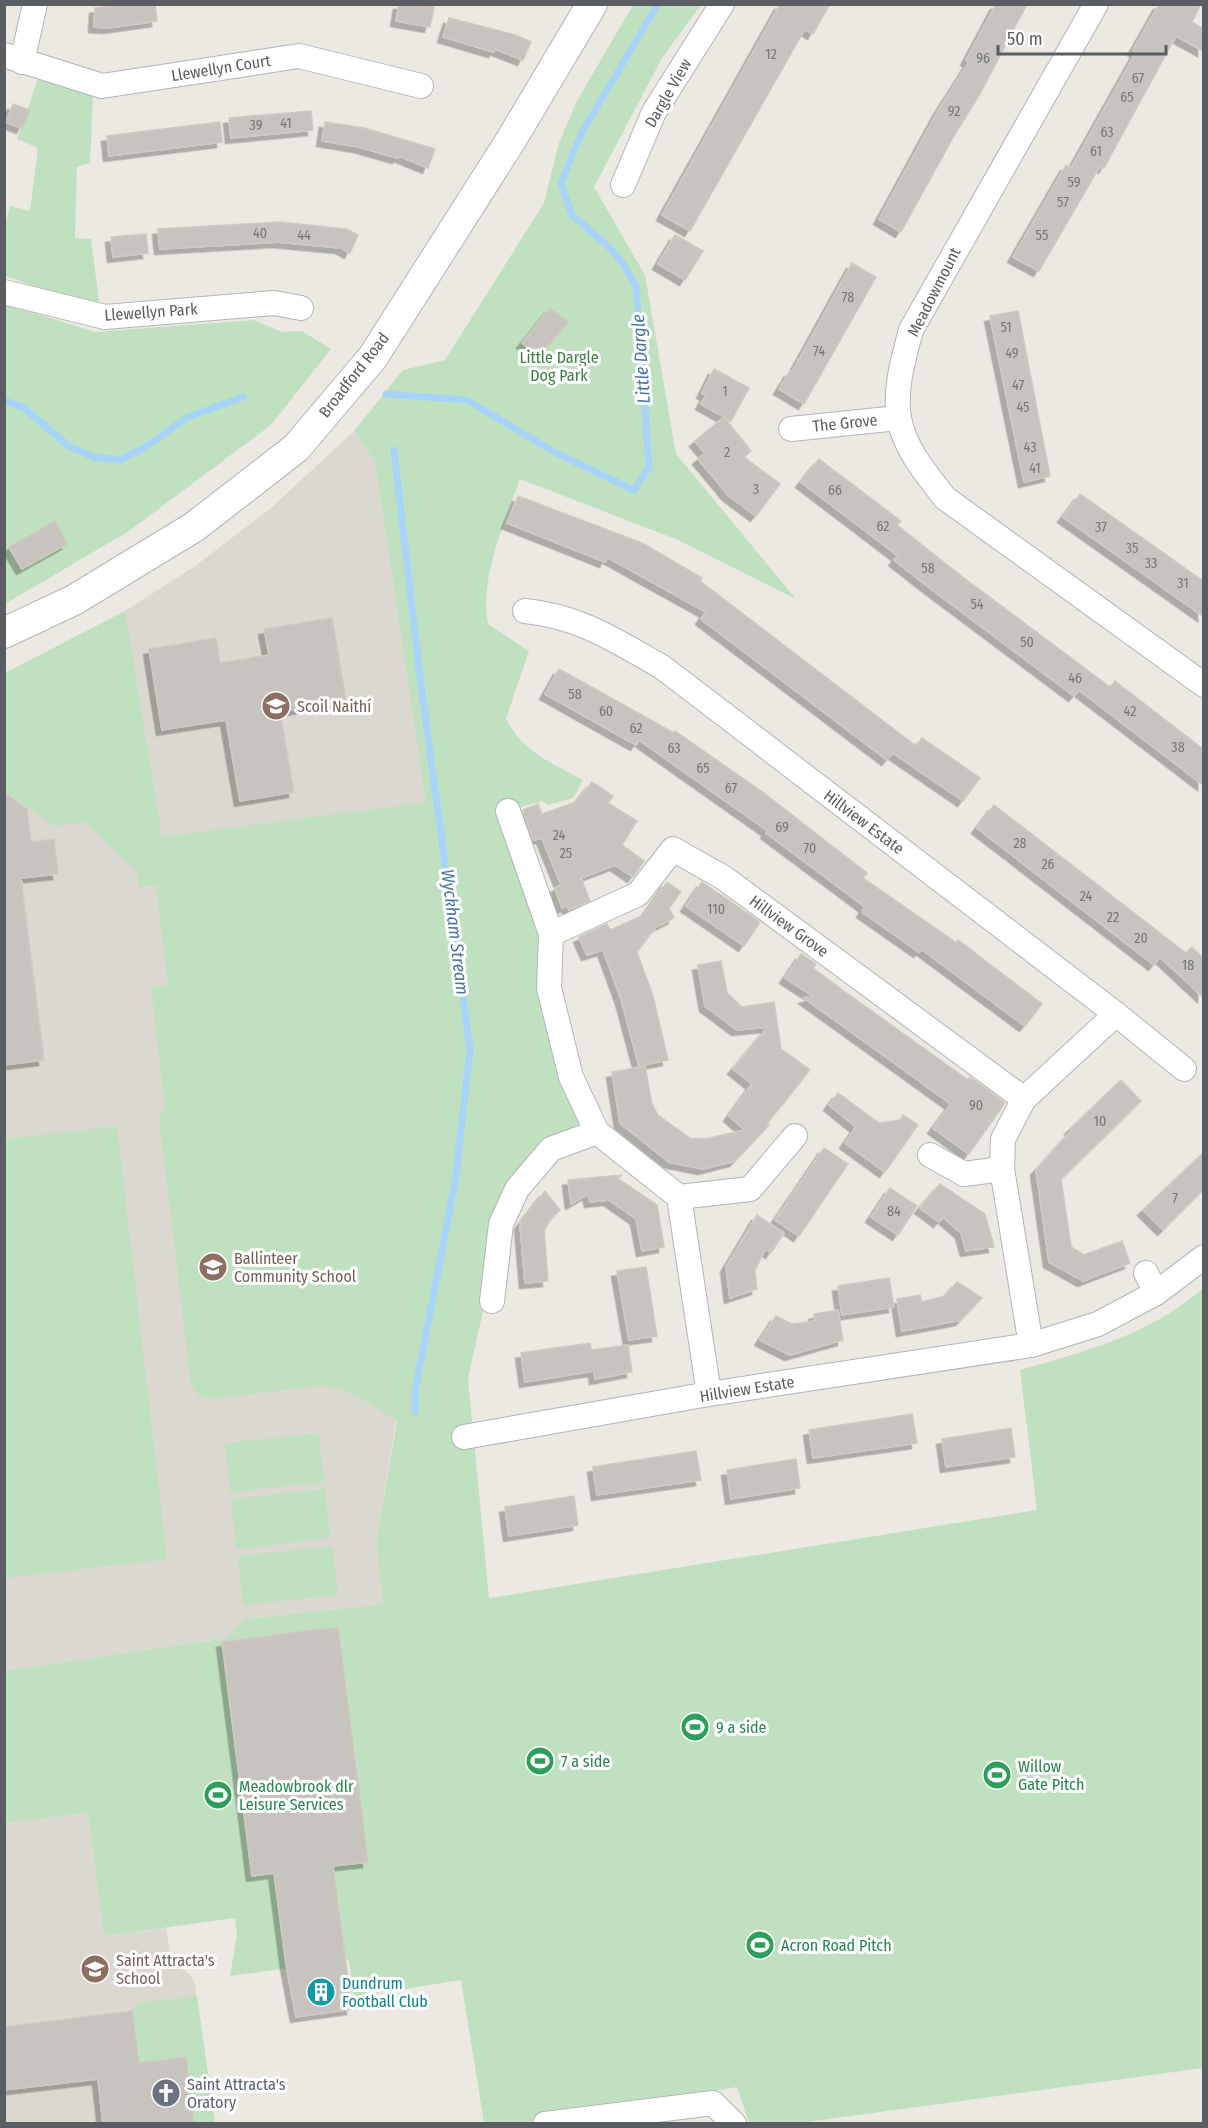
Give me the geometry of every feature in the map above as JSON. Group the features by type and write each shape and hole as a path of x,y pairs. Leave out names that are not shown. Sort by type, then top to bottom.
{"street":[{"name":"Llewellyn Court","path":"34,4 13,58 102,86 299,56 421,86"},
{"name":"Broadford Road","path":"4,633 74,600 194,527 296,448 373,357 512,140 592,4"},
{"name":"Dargle View","path":"623,186 654,112 722,4"},
{"name":"Meadowmount","path":"1096,4 938,278 911,330 900,372 898,418 917,462 945,498 1203,685"},
{"name":"Llewellyn Park","path":"4,292 105,317 274,303 301,308"},
{"name":"The Grove","path":"791,429 898,418"},
{"name":"Hillview Estate","path":"525,611 557,615 603,634 662,667 1116,1014 1184,1070"},
{"path":"508,811 551,934 550,992 571,1077 597,1132 679,1197 709,1394"},
{"name":"Hillview Grove","path":"551,934 638,894 673,849 724,878 1024,1099"},
{"path":"1031,1345 1002,1169 1003,1139 1024,1099 1116,1014"},
{"path":"492,1301 501,1224 517,1189 551,1149 597,1132"},
{"path":"679,1197 750,1189 795,1136"},
{"path":"930,1155 964,1174 1002,1169"},
{"name":"Hillview Estate","path":"464,1437 709,1394 1031,1345 1098,1324 1151,1283 1203,1257"},
{"path":"545,2124 712,2103 734,2124"}],"shaded area":[{"name":"Ballinteer Community School","path":"354,431 375,462 455,989 447,1113 376,1543 383,1604 245,1619 227,1638 5,1671 4,674 125,611 195,566 271,508"},
{"name":"Saint Attracta's School","path":"88,1813 104,1936 166,1928 172,1965 181,1966 194,1980 215,2123 5,2123 5,1823"}],"green space":[{"name":"Little Dargle Dog Park","path":"633,5 701,5 662,58 594,187 645,275 676,454 796,599 678,540 520,479 495,550 487,587 488,624 529,651 506,719 521,740 539,756 583,780 573,798 548,805 542,801 514,809 550,992 591,1129 511,1187 468,1378 489,1598 1037,1510 1020,1370 1116,1340 1162,1318 1203,1288 1203,2068 799,2123 749,2123 737,2087 570,2113 572,2123 484,2123 461,1980 354,1997 349,1960 230,1976 237,1934 235,1918 104,1936 88,1813 5,1823 4,1671 227,1638 245,1619 383,1604 376,1543 397,1421 352,1394 322,1385 214,1399 199,1396 191,1384 159,1118 160,1112 165,1109 151,987 168,985 156,885 139,887 137,872 85,822 54,826 5,792 5,673 125,611 162,837 426,802 375,462 354,431 403,370 445,360 544,203 559,143 577,101"},
{"path":"38,79 93,95 90,163 77,167 75,238 91,239 99,301 84,303 5,276 5,226 10,206 30,211 38,148 17,139"},
{"path":"5,304 95,332 254,320 282,332 302,331 331,349 271,425 129,531 5,604"},
{"path":"117,1126 167,1559 5,1578 5,1139"},
{"path":"319,1433 324,1482 230,1492 225,1443"},
{"path":"325,1489 330,1538 236,1549 231,1499"},
{"path":"332,1546 338,1595 243,1605 238,1556"},
{"path":"197,1996 215,2123 194,2123 186,2057 139,2063 132,2011 137,2003"}],"building":[{"path":"155,4 157,21 108,28 94,27 95,8"},
{"path":"399,4 434,7 430,27 396,21"},
{"path":"780,4 830,4 813,34 805,29 690,231 662,215"},
{"path":"996,4 1027,4 980,94 955,134 901,232 879,219 938,111 969,62 966,60"},
{"path":"1159,4 1201,4 1192,22 1203,29 1203,51 1176,36 1104,168 1100,166 1039,271 1013,257 1066,165 1071,168 1136,52 1133,50"},
{"path":"449,18 515,35 531,42 523,60 495,49 494,52 443,37"},
{"path":"13,104 30,110 22,128 6,122"},
{"path":"311,111 313,130 231,138 229,118"},
{"path":"220,122 222,142 109,156 107,136"},
{"path":"325,122 364,128 435,149 428,168 399,156 398,158 359,147 322,141"},
{"path":"279,222 346,229 358,235 350,253 341,248 278,242 160,249 158,229"},
{"path":"146,234 148,253 113,257 111,237"},
{"path":"675,235 703,251 685,280 658,264"},
{"path":"852,263 876,277 804,404 779,389 790,371 792,372"},
{"path":"550,308 568,322 539,357 522,343"},
{"path":"1018,311 1050,476 1024,482 990,316"},
{"path":"714,369 749,388 731,421 701,404 706,395 702,393"},
{"path":"724,417 751,451 744,457 780,484 756,516 728,495 698,459 705,453 695,441"},
{"path":"819,459 901,521 897,525 960,575 1110,687 1115,681 1203,749 1203,785 1079,690 1074,696 927,586 894,560 898,556 801,482"},
{"path":"1080,494 1203,581 1203,616 1063,517"},
{"path":"518,496 642,543 702,578 700,581 916,746 922,738 980,778 963,801 893,753 887,760 701,619 706,612 607,557 605,562 507,523"},
{"path":"55,521 67,544 22,569 9,547"},
{"path":"332,618 346,701 280,712 294,792 240,801 226,720 162,730 149,649 216,638 220,663 269,655 264,629"},
{"path":"559,669 674,733 675,731 761,791 867,873 863,878 957,943 958,940 1042,1004 1025,1026 921,949 919,952 862,912 865,907 766,833 768,831 639,740 636,745 545,694"},
{"path":"592,782 613,796 608,803 637,821 622,845 644,861 633,877 615,865 581,878 590,901 569,910 567,906 562,908 555,888 561,885 542,838 533,840 523,810 538,804 542,814 576,802"},
{"path":"4,792 27,809 31,842 54,839 58,874 21,878 44,1060 4,1065"},
{"path":"994,805 1186,953 1192,947 1203,958 1203,997 1160,957 1154,965 977,828"},
{"path":"667,882 681,892 669,908 674,918 656,927 637,952 653,996 668,1060 639,1066 621,999 603,950 587,955 579,937 607,924 610,930 644,915"},
{"path":"702,882 760,922 744,946 686,906"},
{"path":"801,954 816,964 813,968 841,989 968,1080 970,1077 1005,1103 969,1154 933,1128 951,1104 804,998 813,996 785,978"},
{"path":"721,961 727,993 742,1007 774,1002 781,1049 810,1070 766,1125 769,1125 735,1161 703,1169 669,1162 620,1123 612,1072 645,1066 652,1104 658,1115 690,1138 705,1139 745,1130 729,1116 752,1084 733,1069 768,1027 737,1030 705,1006 698,965"},
{"path":"1121,1080 1141,1101 1061,1179 1071,1247 1084,1255 1122,1241 1130,1263 1083,1281 1049,1262 1036,1170 1072,1130 1070,1129"},
{"path":"838,1093 879,1123 900,1120 903,1115 918,1125 885,1172 845,1143 856,1127 829,1105"},
{"path":"824,1148 848,1164 799,1236 775,1220"},
{"path":"1203,1153 1203,1190 1163,1230 1143,1210"},
{"path":"622,1175 617,1178 657,1205 664,1247 642,1251 636,1219 609,1200 590,1202 588,1194 571,1204 568,1180"},
{"path":"940,1184 985,1214 994,1247 966,1251 961,1233 943,1217 939,1222 920,1208"},
{"path":"890,1188 917,1206 898,1235 871,1217"},
{"path":"545,1191 560,1210 550,1220 544,1231 548,1281 525,1283 520,1224"},
{"path":"757,1215 784,1233 771,1253 765,1249 755,1271 757,1289 730,1298 726,1267"},
{"path":"646,1267 657,1336 629,1340 617,1271"},
{"path":"889,1278 894,1307 842,1315 838,1286"},
{"path":"957,1282 982,1298 961,1320 902,1331 897,1299 920,1295 922,1302 945,1296"},
{"path":"838,1310 843,1340 790,1355 760,1340 776,1316 792,1324 816,1321 814,1314"},
{"path":"590,1343 591,1350 628,1345 632,1372 595,1379 594,1371 525,1382 521,1353"},
{"path":"912,1414 917,1443 813,1458 809,1430"},
{"path":"1011,1428 1015,1457 946,1467 942,1439"},
{"path":"696,1451 701,1480 597,1495 593,1467"},
{"path":"796,1459 800,1488 731,1499 727,1470"},
{"path":"574,1496 578,1525 509,1536 505,1507"},
{"name":"Meadowbrook dlr Leisure Services","path":"338,1627 368,1862 333,1866 352,2009 296,2017 286,1964 274,1873 252,1876 222,1642"},
{"path":"132,2011 139,2063 186,2057 194,2124 103,2124 98,2079 4,2090 4,2027"}],"waterway":[{"name":"Little Dargle","path":"386,394 467,400 556,453 634,490 649,467 636,286 623,264 609,247 572,215 561,183 582,132 658,4"},
{"name":"Little Dargle","path":"4,400 24,408 70,447 94,457 120,460 145,447 188,417 243,397"},
{"name":"Wyckham Stream","path":"394,450 420,678 470,1050 455,1182 415,1391 415,1412"}],"place":[{"name":"Scoil Naithí","path":"276,706"},
{"name":"Ballinteer Community School","path":"213,1267"},
{"name":"9 a side","path":"695,1727"},
{"name":"7 a side","path":"540,1761"},
{"name":"Willow Gate Pitch","path":"997,1775"},
{"name":"Meadowbrook dlr Leisure Services","path":"218,1795"},
{"name":"Acron Road Pitch","path":"760,1945"},
{"name":"Saint Attracta's School","path":"95,1969"},
{"name":"Dundrum Football Club","path":"321,1992"},
{"name":"Saint Attracta's Oratory","path":"166,2093"}]}
